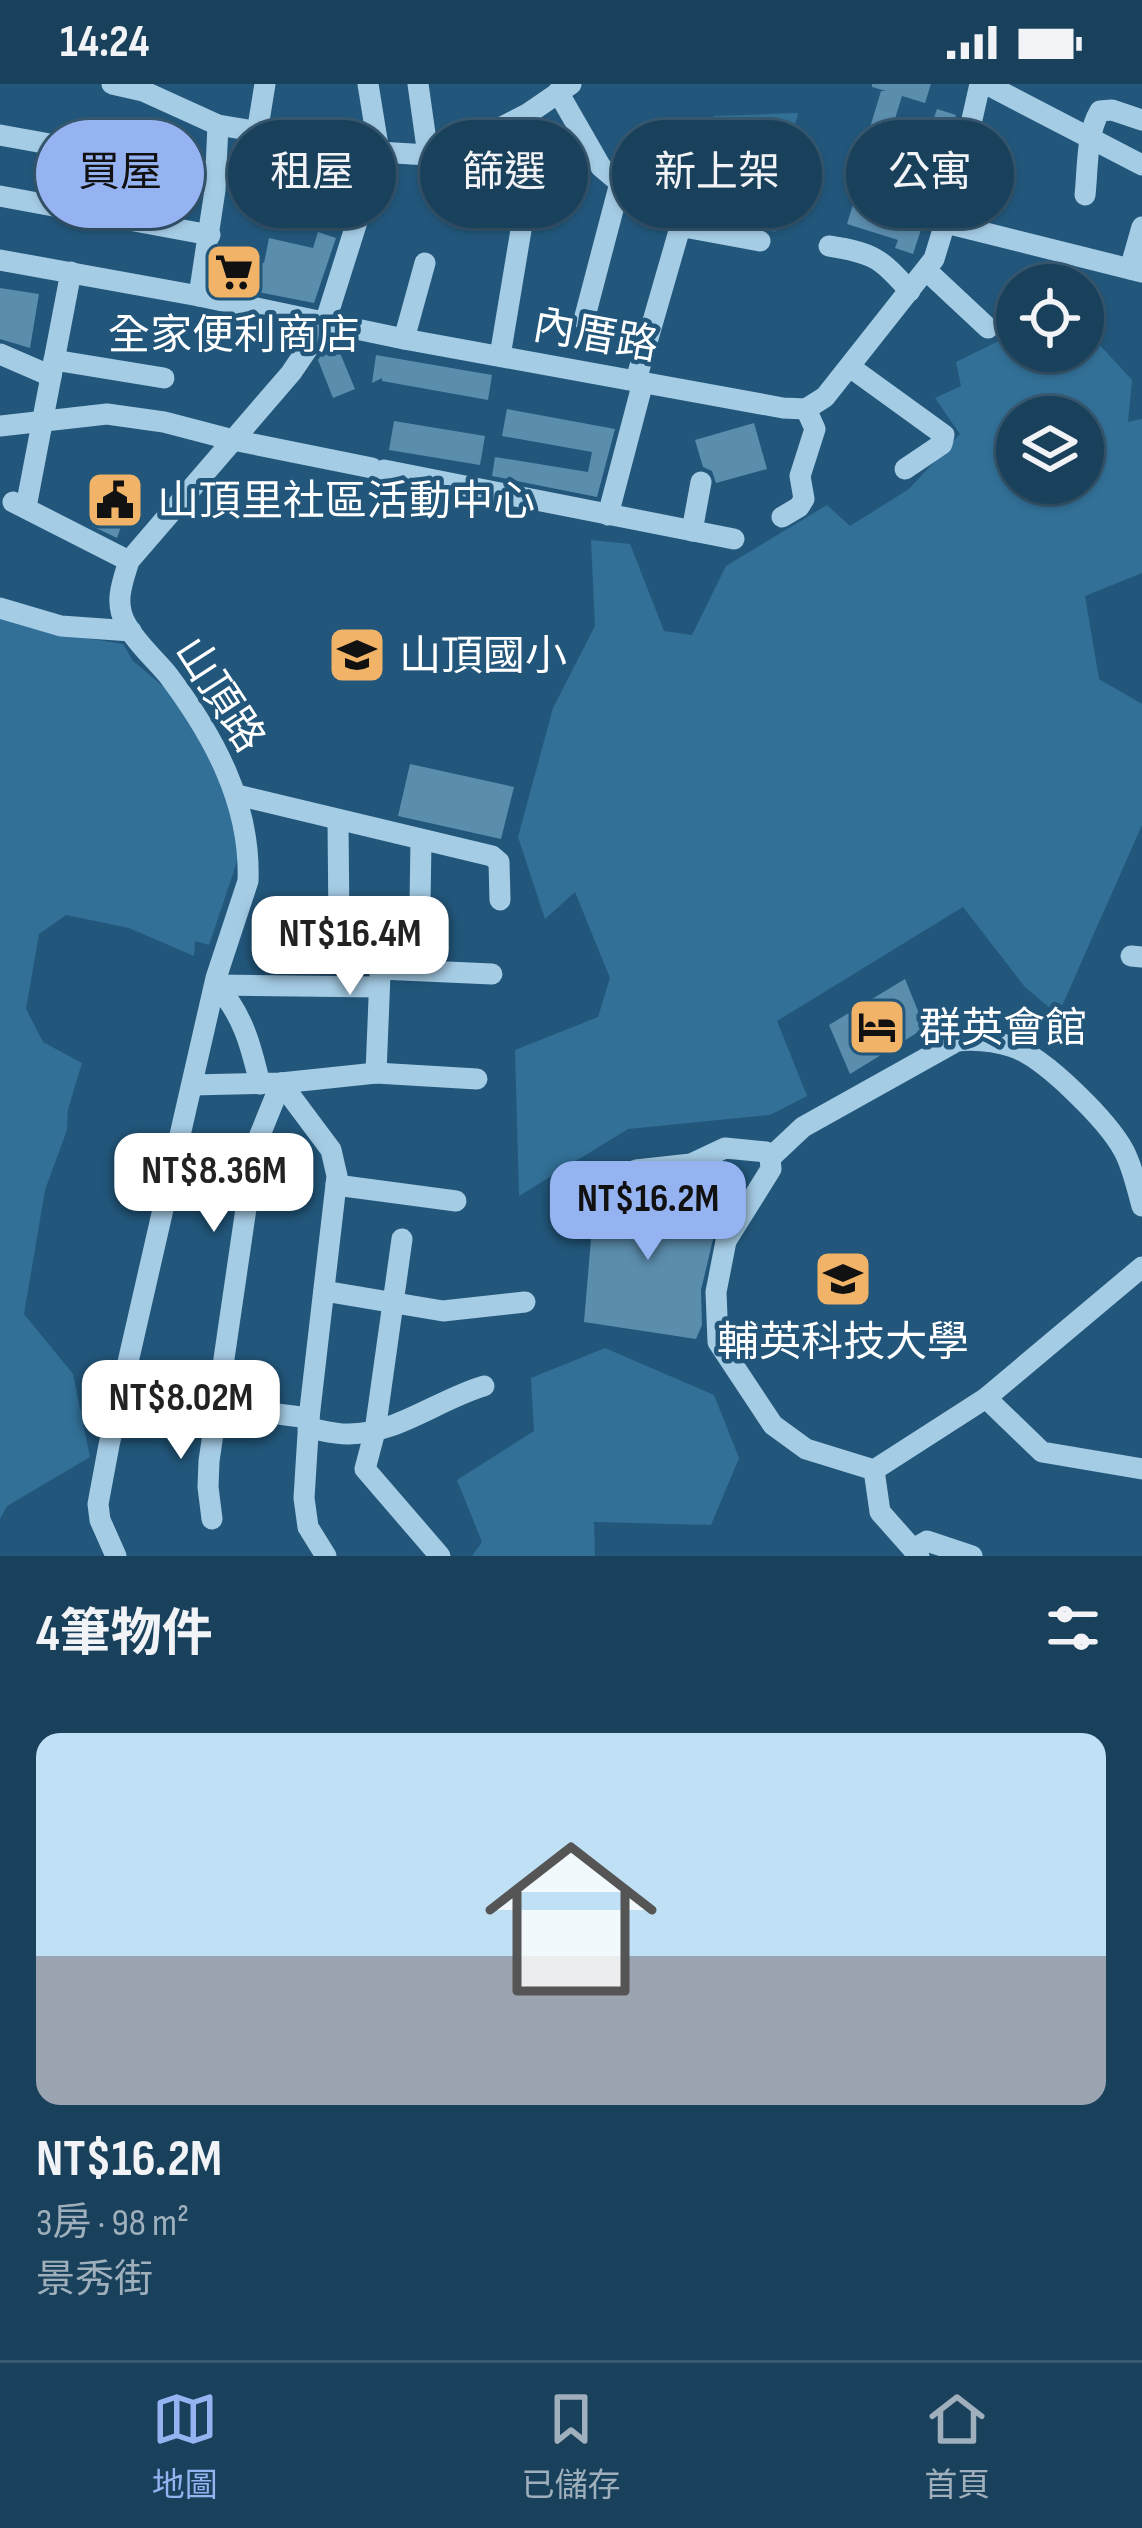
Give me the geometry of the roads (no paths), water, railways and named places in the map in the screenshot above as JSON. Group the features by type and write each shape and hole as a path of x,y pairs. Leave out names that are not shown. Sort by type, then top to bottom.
{"street":[{"path":"112,84 143,91 228,127"},
{"path":"259,120 265,84"},
{"path":"368,84 374,120"},
{"path":"418,84 423,120"},
{"path":"973,120 983,84 1142,165"},
{"path":"515,120 565,88 601,167 612,177"},
{"path":"1085,195 1094,119 1100,111 1142,120"},
{"path":"528,120 529,113"},
{"path":"199,296 210,235 218,125"},
{"path":"0,135 216,174"},
{"path":"0,196 210,235"},
{"path":"584,320 612,214"},
{"path":"966,228 1136,270 1142,227"},
{"path":"71,272 43,422 19,504 129,562 291,374 325,323 356,228"},
{"path":"500,356 521,228"},
{"path":"608,514 677,228"},
{"path":"689,228 760,241"},
{"path":"782,517 799,508 803,500 800,476 815,429 806,409 825,397 927,271 944,228"},
{"path":"829,246 863,251 880,260 910,292"},
{"name":"內厝路","path":"0,260 806,409"},
{"path":"404,338 425,263"},
{"path":"927,271 988,328"},
{"path":"0,354 53,368 164,378"},
{"path":"850,367 944,435 942,444 905,469"},
{"path":"0,425 107,414 164,422 233,440 734,539"},
{"path":"692,531 701,482"},
{"name":"山頂路","path":"116,1556 98,1504 216,978 248,881 237,795 206,729 125,623 118,595 129,562"},
{"path":"0,608 61,626 131,631"},
{"path":"237,795 498,859 500,900"},
{"path":"338,821 339,926 382,926 376,1073"},
{"path":"420,904 421,840"},
{"path":"216,985 492,974"},
{"path":"216,985 228,998 271,1083 336,1161 308,1423 304,1515 326,1556"},
{"path":"770,1158 803,1127 957,1041 979,1039 1019,1048 1078,1094 1107,1124 1126,1154 1142,1206"},
{"path":"192,1085 376,1073 477,1079"},
{"path":"212,1519 209,1461 255,1147 271,1083"},
{"path":"636,1170 692,1163 725,1148 766,1152 771,1169 725,1241 716,1292 718,1342 773,1425 806,1449 874,1470 986,1398 1142,1267"},
{"path":"336,1185 456,1202"},
{"path":"402,1239 375,1431 365,1469 440,1556"},
{"path":"324,1291 457,1312 524,1302"},
{"path":"120,1394 218,1407 348,1434 375,1431 484,1386"},
{"path":"986,1398 1042,1452 1142,1469"},
{"path":"874,1470 880,1512 916,1553 927,1541 972,1556"}],"place":[{"name":"全家便利商店","path":"234,272"},
{"name":"山頂里社區活動中心","path":"115,500"},
{"name":"山頂國小","path":"357,655"},
{"name":"群英會館","path":"877,1027"},
{"name":"輔英科技大學","path":"843,1279"}]}
